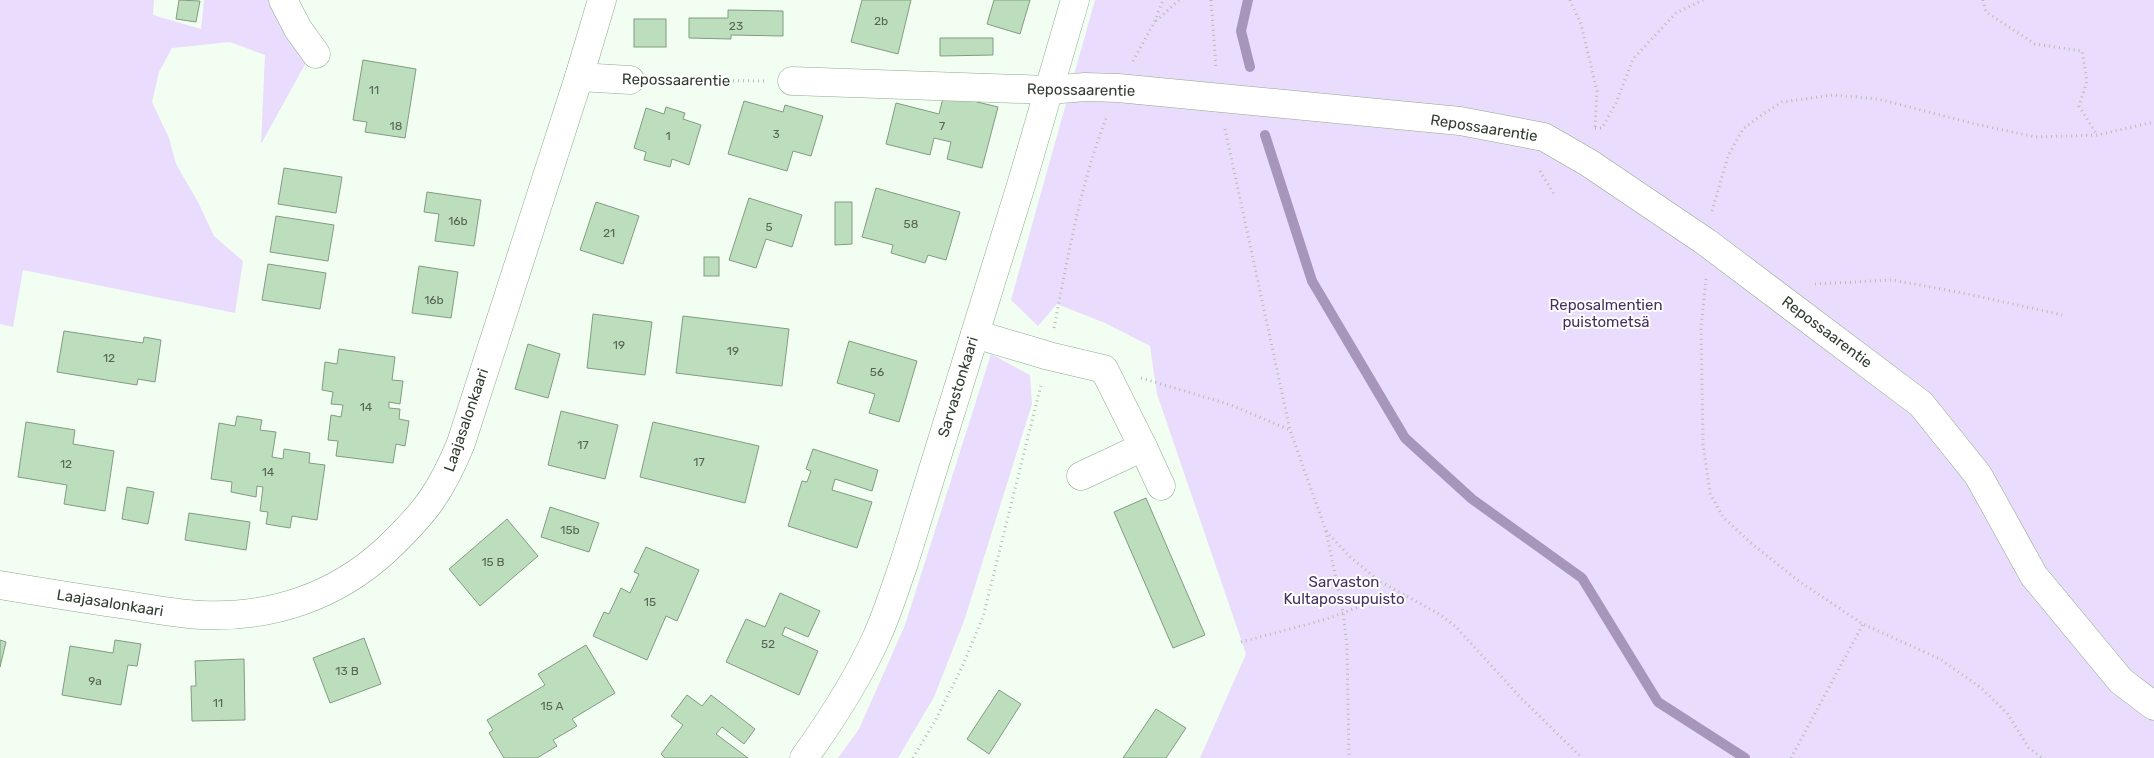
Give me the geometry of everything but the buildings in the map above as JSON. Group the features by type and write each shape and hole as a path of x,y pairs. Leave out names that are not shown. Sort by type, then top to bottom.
{"street":[{"path":"283,0 298,29 316,54"},
{"name":"Laajasalonkaari","path":"0,585 159,611 228,616 265,612 304,601 341,584 371,564 409,528 428,506 447,476 461,442 602,0"},
{"name":"Sarvastonkaari","path":"804,758 845,696 878,635 904,563 1075,0"},
{"name":"Repossaarentie","path":"579,77 630,80"},
{"name":"Repossaarentie","path":"792,81 1049,90 1085,87 1118,88 1218,96 1460,122 1544,138 1589,163 1706,242 1921,404 1978,475 2034,576 2121,681 2154,706"},
{"path":"975,334 1048,356 1104,370 1161,486"},
{"path":"1081,476 1143,447"}],"path":[{"path":"1154,23 1179,0"},
{"path":"1211,0 1218,96 1290,430 1326,531 1343,612 1347,655 1349,758"},
{"path":"1570,0 1581,24 1597,91 1595,128 1589,163"},
{"path":"1595,128 1602,128 1616,103 1633,59 1676,13 1703,0"},
{"path":"1983,0 1986,12 2036,44 2082,51 2087,81 2079,106 2097,135"},
{"name":"Repossaarentie","path":"630,80 792,81"},
{"path":"1809,283 1818,285 1892,280 1968,294 2062,315"},
{"path":"1104,370 1154,381 1231,405 1290,430"},
{"path":"1326,531 1351,558 1381,582 1439,614 1456,627 1520,697 1582,758"},
{"path":"1241,642 1327,619 1380,599 1406,596"},
{"path":"1791,758 1863,624"}],"green space":[{"path":"0,0 154,0 153,15 201,29 204,0 280,0 308,59 261,144 265,55 230,42 172,48 159,72 152,102 169,138 176,164 198,202 214,236 243,261 235,313 23,270 13,327 0,324"},
{"name":"Reposalmentien puistometsä","path":"1095,0 2154,0 2154,758 1200,758 1246,654 1157,394 1150,346 1105,323 1057,304 1038,326 1011,300"},
{"path":"991,354 1030,375 1032,404 964,621 934,697 898,758 838,758 859,729 905,625"}],"waterway":[{"path":"1248,0 1241,31 1250,67"},
{"path":"1265,135 1312,281 1405,438 1472,499 1582,578 1658,702 1745,758"}],"park label":[{"name":"Sarvaston Kultapossupuisto","path":"1344,590"}]}
